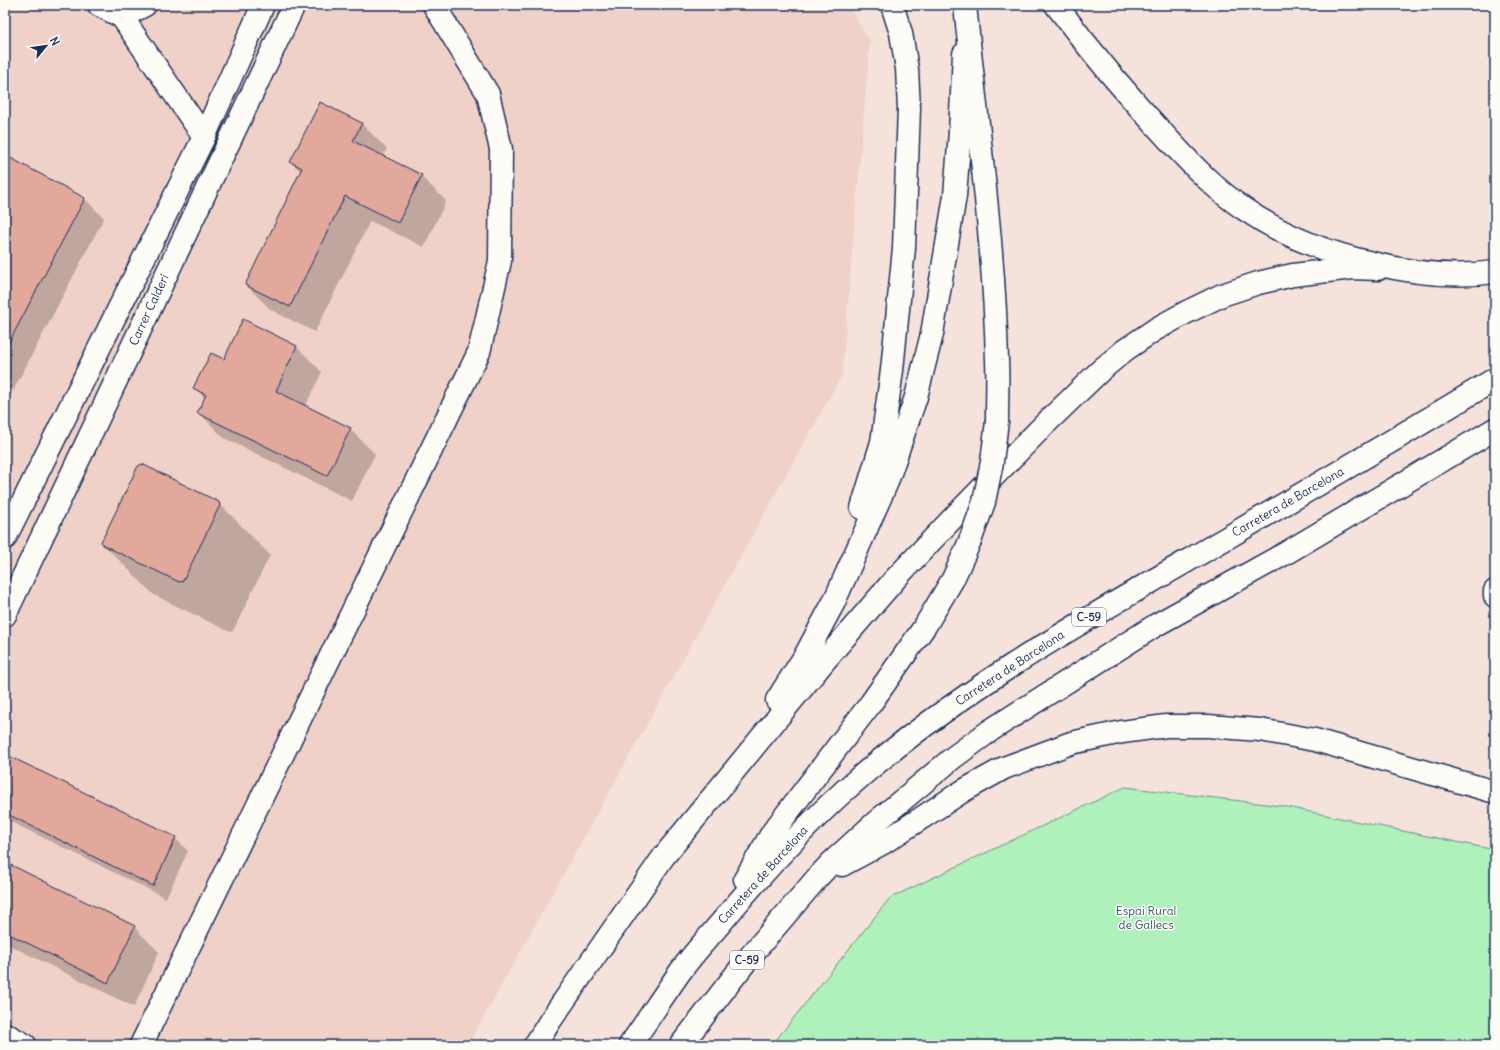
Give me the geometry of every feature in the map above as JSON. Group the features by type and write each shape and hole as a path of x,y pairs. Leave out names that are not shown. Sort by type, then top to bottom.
{"main road":[{"path":"99,5 122,17 204,137"},
{"path":"122,17 145,5"},
{"path":"5,538 204,137 263,5"},
{"name":"Carrer Calderí","path":"5,615 294,5"},
{"path":"141,1045 479,352 500,261 501,148 488,94 434,5"},
{"path":"834,602 882,442 892,370 904,248 909,108 906,62 901,32 892,5"},
{"path":"1056,5 1127,94 1157,127 1185,157 1216,186 1245,209 1276,228 1324,249 1343,256 1397,270"},
{"path":"730,775 805,656 834,602 887,482 916,397 932,334 955,196 960,132 965,10"},
{"path":"728,914 749,870 772,833 871,703 925,626 953,579 970,541 984,502 992,462 997,421 997,360 994,290 983,171 965,10"},
{"path":"535,1045 664,856 826,658 896,578 1044,424 1101,370 1125,350 1187,312 1222,295 1258,283 1292,275 1324,270 1353,268 1397,270 1426,274 1495,272"},
{"name":"Carretera de Barcelona","path":"630,1045 682,970 773,862 845,791 884,757 968,694 1057,636 1330,478 1495,379"},
{"name":"C-59","path":"681,1045 747,960 831,863 954,757 991,730 1156,625 1286,553 1495,429"},
{"path":"1495,591 1495,596"},
{"path":"817,878 883,842 963,791 1004,768 1071,743 1122,732 1166,726 1208,726 1245,729 1315,740 1495,792"},
{"path":"5,1034 25,1045"}],"shaded area":[{"path":"5,5 848,5 870,41 842,375 468,1045 5,1045"}],"green space":[{"name":"Espai Rural de Gallecs","path":"1125,787 1282,806 1495,850 1495,1045 772,1045 890,898"}],"building":[{"path":"320,102 362,123 353,141 422,175 398,223 345,196 290,307 245,285 302,168 290,162"},
{"path":"5,155 85,198 5,350"},
{"path":"243,319 297,346 276,391 351,428 327,476 197,413 206,395 193,388 211,353 224,359"},
{"path":"142,464 219,502 220,505 183,581 179,582 103,545 101,542 138,466"},
{"path":"5,754 176,837 153,886 5,813"},
{"path":"5,862 135,926 108,983 5,932"}]}
